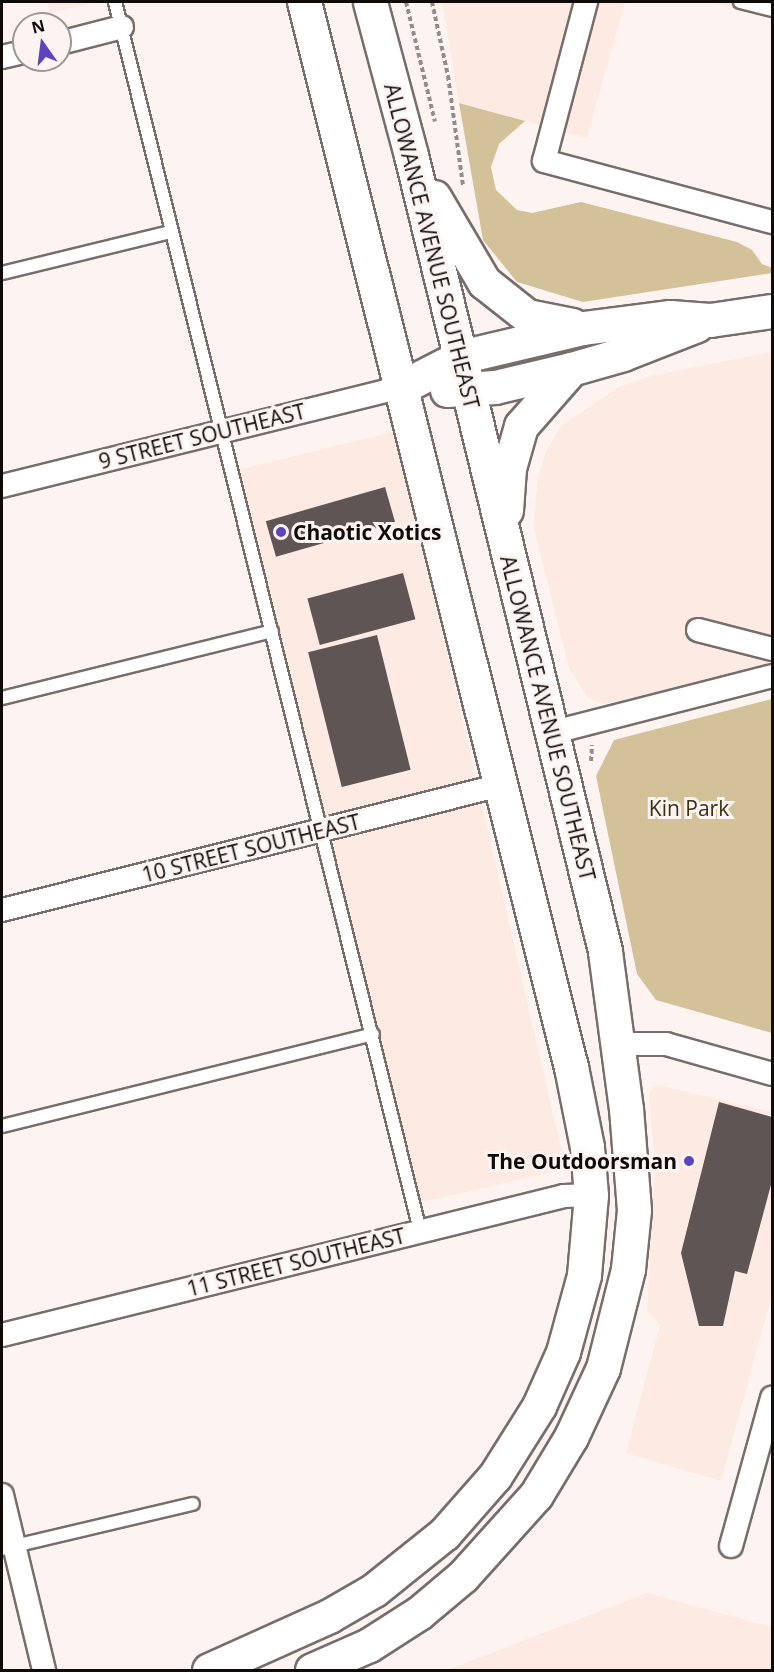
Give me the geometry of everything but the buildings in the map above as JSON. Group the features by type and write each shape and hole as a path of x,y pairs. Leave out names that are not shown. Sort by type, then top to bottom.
{"main road":[{"path":"209,1671 329,1616 411,1563 476,1499 539,1406 576,1310 584,1275 591,1195 581,1106 304,2"},
{"name":"ALLOWANCE AVENUE SOUTHEAST","path":"312,1671 369,1645 419,1613 463,1576 536,1495 571,1437 603,1368 632,1240 632,1161 619,1044 605,951 554,732 504,542 411,155 370,2"},
{"path":"411,155 471,266 484,282 527,316 583,328"},
{"name":"9 STREET SOUTHEAST","path":"402,387 460,357 583,328 670,317 710,320 772,311"},
{"name":"9 STREET SOUTHEAST","path":"402,387 467,392 571,369 623,354 710,320"},
{"path":"504,542 514,442 532,410 571,369"}],"street":[{"path":"586,2 544,161 772,222"},
{"path":"72,40 122,27"},
{"name":"9 STREET SOUTHEAST","path":"2,486 402,387"},
{"path":"698,630 772,649"},
{"path":"554,732 772,676"},
{"name":"10 STREET SOUTHEAST","path":"2,910 501,785"},
{"path":"619,1044 666,1044 772,1074"},
{"name":"11 STREET SOUTHEAST","path":"2,1335 420,1230 564,1196 591,1195"},
{"path":"731,1546 772,1398"},
{"path":"2,1495 8,1547 44,1671"}],"lane":[{"path":"115,2 420,1230"},
{"path":"740,2 772,10"},
{"path":"2,273 171,232"},
{"path":"2,698 272,631"},
{"path":"2,1126 373,1034"},
{"path":"8,1547 194,1504"}],"path":[{"path":"406,2 437,130"},
{"path":"432,2 448,76 463,188"}],"shaded area":[{"path":"47,2 98,2 54,12 50,12"},
{"path":"442,2 625,2 587,138 459,103"},
{"path":"712,2 772,2 772,18"},
{"path":"772,352 772,666 604,704 588,698 569,668 533,524 538,478 546,451 562,425 619,387 651,376"},
{"path":"396,431 562,1153 557,1171 414,1204 230,472"},
{"path":"658,1085 772,1112 772,1295 721,1481 626,1453 660,1325 647,1311 655,1164 649,1097 650,1090"},
{"path":"647,1593 772,1627 772,1670 447,1670"}],"green space":[{"path":"459,103 525,121 499,144 491,167 496,190 517,210 532,213 581,202 737,242 752,250 762,264 772,268 772,273 583,302 517,282 483,240"},
{"name":"Kin Park","path":"772,699 772,1033 656,1000 637,974 596,776 614,740"}],"place":[{"name":"Chaotic Xotics","path":"281,532"},
{"name":"The Outdoorsman","path":"689,1161"}]}
